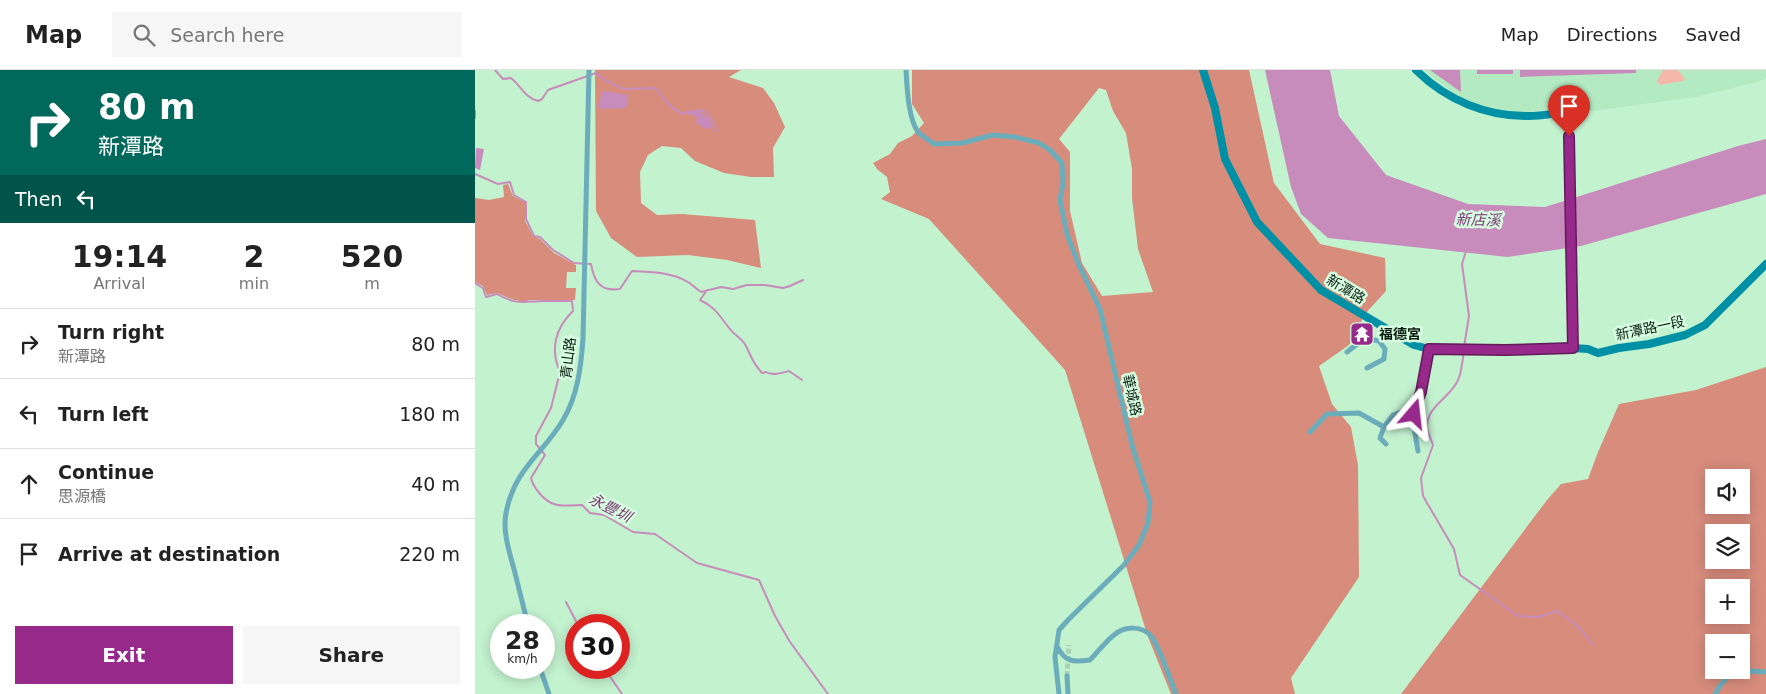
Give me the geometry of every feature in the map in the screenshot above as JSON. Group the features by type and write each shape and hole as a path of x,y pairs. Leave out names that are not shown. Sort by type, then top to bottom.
{"street":[{"name":"青山路","path":"525,614 507,544 505,514 518,478 553,436 564,419 573,398 581,366 589,70"},
{"name":"華城路","path":"906,70 907,94 918,131 934,144 962,143 993,135 1015,137 1039,144 1050,150 1062,163 1063,183 1061,200 1067,234 1078,263 1100,309 1133,445 1150,502 1148,523 1139,545 1124,565 1059,630 1055,657 1059,694"},
{"name":"新潭路","path":"1203,70 1215,108 1225,159 1257,222 1321,290 1414,345 1429,349 1573,348"},
{"path":"1416,70 1427,81 1451,96 1485,111 1529,116 1568,112 1573,348"},
{"name":"新潭路一段","path":"1573,348 1588,349 1599,353 1649,344 1693,332 1705,325 1766,264"},
{"path":"1379,342 1385,328"},
{"path":"1347,352 1365,338 1379,342 1385,349 1384,359 1367,368"},
{"path":"1418,450 1415,434 1415,407 1421,392 1429,349"},
{"path":"1386,444 1380,438 1384,427 1393,415 1415,407"},
{"path":"1310,432 1327,414 1359,413 1384,427"},
{"path":"1057,646 1061,655 1069,660 1077,662 1090,660 1113,635 1132,627 1143,630 1151,637 1176,694"},
{"path":"1715,694 1721,683 1732,673 1750,670 1766,672"},
{"path":"1067,676 1068,694"},
{"path":"544,679 549,694"}],"shaded area":[{"path":"595,70 741,70 729,77 763,88 774,103 785,127 773,148 774,177 751,177 724,173 695,161 681,148 662,146 648,155 640,172 641,203 657,215 682,214 755,220 761,268 727,260 688,255 637,257 611,238 596,211"},
{"path":"912,70 1249,70 1274,183 1320,244 1385,258 1386,291 1365,314 1349,345 1319,366 1332,404 1351,427 1358,465 1359,577 1291,678 1295,694 1171,694 1148,637 1065,370 929,219 881,199 890,192 887,177 873,163 890,154 898,143 912,136 924,123 912,104","holes":["1099,88 1106,90 1113,111 1126,133 1132,169 1132,198 1138,249 1153,292 1102,296 1082,263 1070,211 1070,152 1059,139"]},
{"path":"1423,70 1766,70 1766,78 1757,82 1696,97 1584,112 1580,91 1555,95 1555,98 1552,99 1553,108 1530,112 1507,112 1475,104 1456,95"},
{"path":"1663,70 1678,70 1685,79 1660,85 1657,81"},
{"path":"508,184 513,196 525,202 525,221 533,236 540,239 554,253 576,265 576,272 567,272 566,288 576,288 575,300 517,301 497,293 487,295 483,286 475,282 475,198 489,200 504,197 503,185"},
{"path":"1766,367 1766,694 1401,694 1547,500 1561,484 1588,479 1619,404 1696,390"}],"water":[{"name":"新店溪","path":"1265,70 1330,70 1339,116 1386,175 1468,204 1545,207 1738,146 1766,139 1766,194 1581,246 1508,257 1328,238 1301,214 1291,187"},
{"path":"1430,70 1460,70 1461,92"},
{"path":"1477,70 1513,70 1513,74 1477,74"},
{"path":"1520,70 1636,70 1636,73 1520,77"},
{"path":"602,92 628,95 628,104 625,108 600,109 598,106"},
{"path":"692,111 701,111 704,117 707,115 712,129 704,128 696,123 697,117 691,115"},
{"path":"476,148 484,149 480,170 475,168"}],"pier":[{"path":"1573,196 1574,250 1567,251 1566,198"}],"waterway":[{"path":"495,70 503,79 511,78 526,95 538,101 542,99 548,90 596,73 623,89 655,88 675,109 683,114 687,112 691,114"},
{"path":"687,112 703,110 709,115 717,131"},
{"path":"475,111 475,118"},
{"path":"475,174 498,184 510,182 514,195 526,202 526,219 534,236 540,237 553,250 574,263 591,264 596,280 607,289 620,289 632,271 675,276 688,282 701,292 721,287 733,289 747,285 783,288 803,280"},
{"path":"1464,347 1469,316 1462,264 1466,251"},
{"name":"永豐圳","path":"475,283 483,288 486,297 497,294 509,300 520,302 572,301 573,311 562,325 556,340 555,356 560,372 551,408 536,436 536,444 545,455 531,478 539,493 546,500 557,505 582,505 590,513 604,515 633,532 655,534 697,563 759,580 775,616 790,642 828,694"},
{"path":"707,290 700,300 714,309 743,341 754,363 762,373 777,374 789,371 802,380"},
{"path":"1464,352 1459,379 1449,393 1434,408 1428,419 1427,428 1433,445 1421,478 1423,496 1454,549 1460,575 1518,616 1538,617 1557,611 1579,627 1593,645"},
{"path":"566,602 572,614"},
{"path":"612,679 622,694"}],"tunnel":[{"path":"1067,676 1069,645"}],"place":[{"name":"福德宮","path":"1362,334"}],"route":[{"path":"1414,414 1421,392 1429,349 1505,350 1573,348 1569,136"}]}
